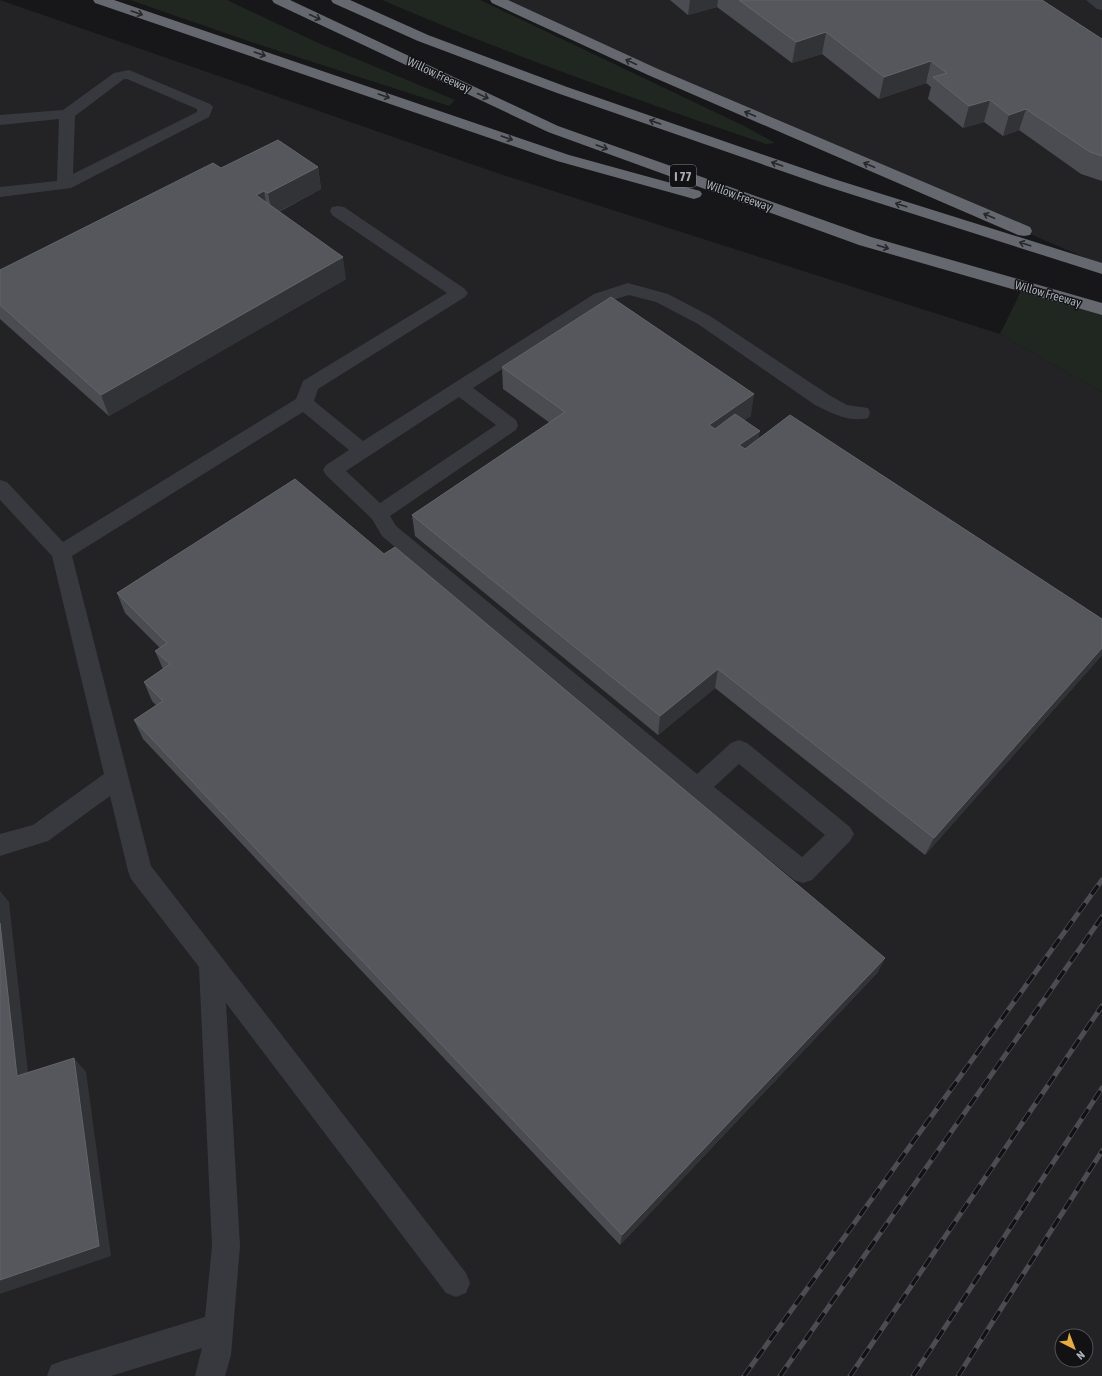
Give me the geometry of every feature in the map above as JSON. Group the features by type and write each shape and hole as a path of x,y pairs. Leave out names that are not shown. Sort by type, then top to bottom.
{"highway":[{"path":"100,0 563,158 865,241"},
{"name":"Willow Freeway","path":"279,0 553,129 865,241 1102,309"},
{"name":"Willow Freeway","path":"338,0 423,38 562,90 828,182 1102,269"},
{"path":"497,0 653,72 1102,265"}],"street":[{"path":"1093,0 1102,6"},
{"path":"0,120 67,114 120,76 129,74 205,107 204,114 65,185 0,192"},
{"path":"65,185 67,114"},
{"path":"61,553 304,403 310,385 459,293 338,211"},
{"path":"698,788 739,750 842,834 802,872 698,788 389,531 379,514 333,470 461,389 600,298 628,289 662,298 704,320 822,400 843,411 861,413"},
{"path":"379,514 509,425 461,389"},
{"path":"304,403 362,451"},
{"path":"0,487 61,553 140,871 456,1283"},
{"path":"0,845 40,834 117,778"},
{"path":"210,1376 216,1355 226,1246 211,963"},
{"path":"62,1376 218,1328"}],"shaded area":[{"path":"0,0 500,174 1000,334 1102,392 1102,1376 0,1376"},
{"path":"130,0 227,0 316,42 455,100 449,106 254,43"},
{"path":"382,0 480,0 744,126 775,143 766,144 669,111 525,58"},
{"path":"497,0 1102,0 1102,265 653,72"},
{"path":"1023,287 1102,309 1102,392 1000,334"}],"building":[{"path":"739,0 1042,0 1102,39 1102,156 1090,152 1026,109 1009,115 990,100 969,106 933,77 947,73 931,61 884,77 826,32 796,42"},
{"path":"278,140 318,167 268,193 264,191 256,195 343,257 101,395 0,305 0,270 213,163 221,168"},
{"path":"611,297 754,394 709,425 715,429 735,414 760,431 739,445 745,449 790,415 1102,619 1102,648 934,838 718,669 660,716 412,515 565,412 502,367"},
{"path":"295,479 384,554 395,547 885,958 622,1235 134,720 163,701 144,682 170,664 155,651 167,643 117,593"},
{"path":"0,923 17,1076 74,1058 99,1246 0,1280"}],"railway":[{"path":"744,1376 1102,880"},
{"path":"780,1376 1102,917"},
{"path":"850,1376 1102,1006"},
{"path":"913,1376 1102,1088"},
{"path":"958,1376 1102,1151"}]}
